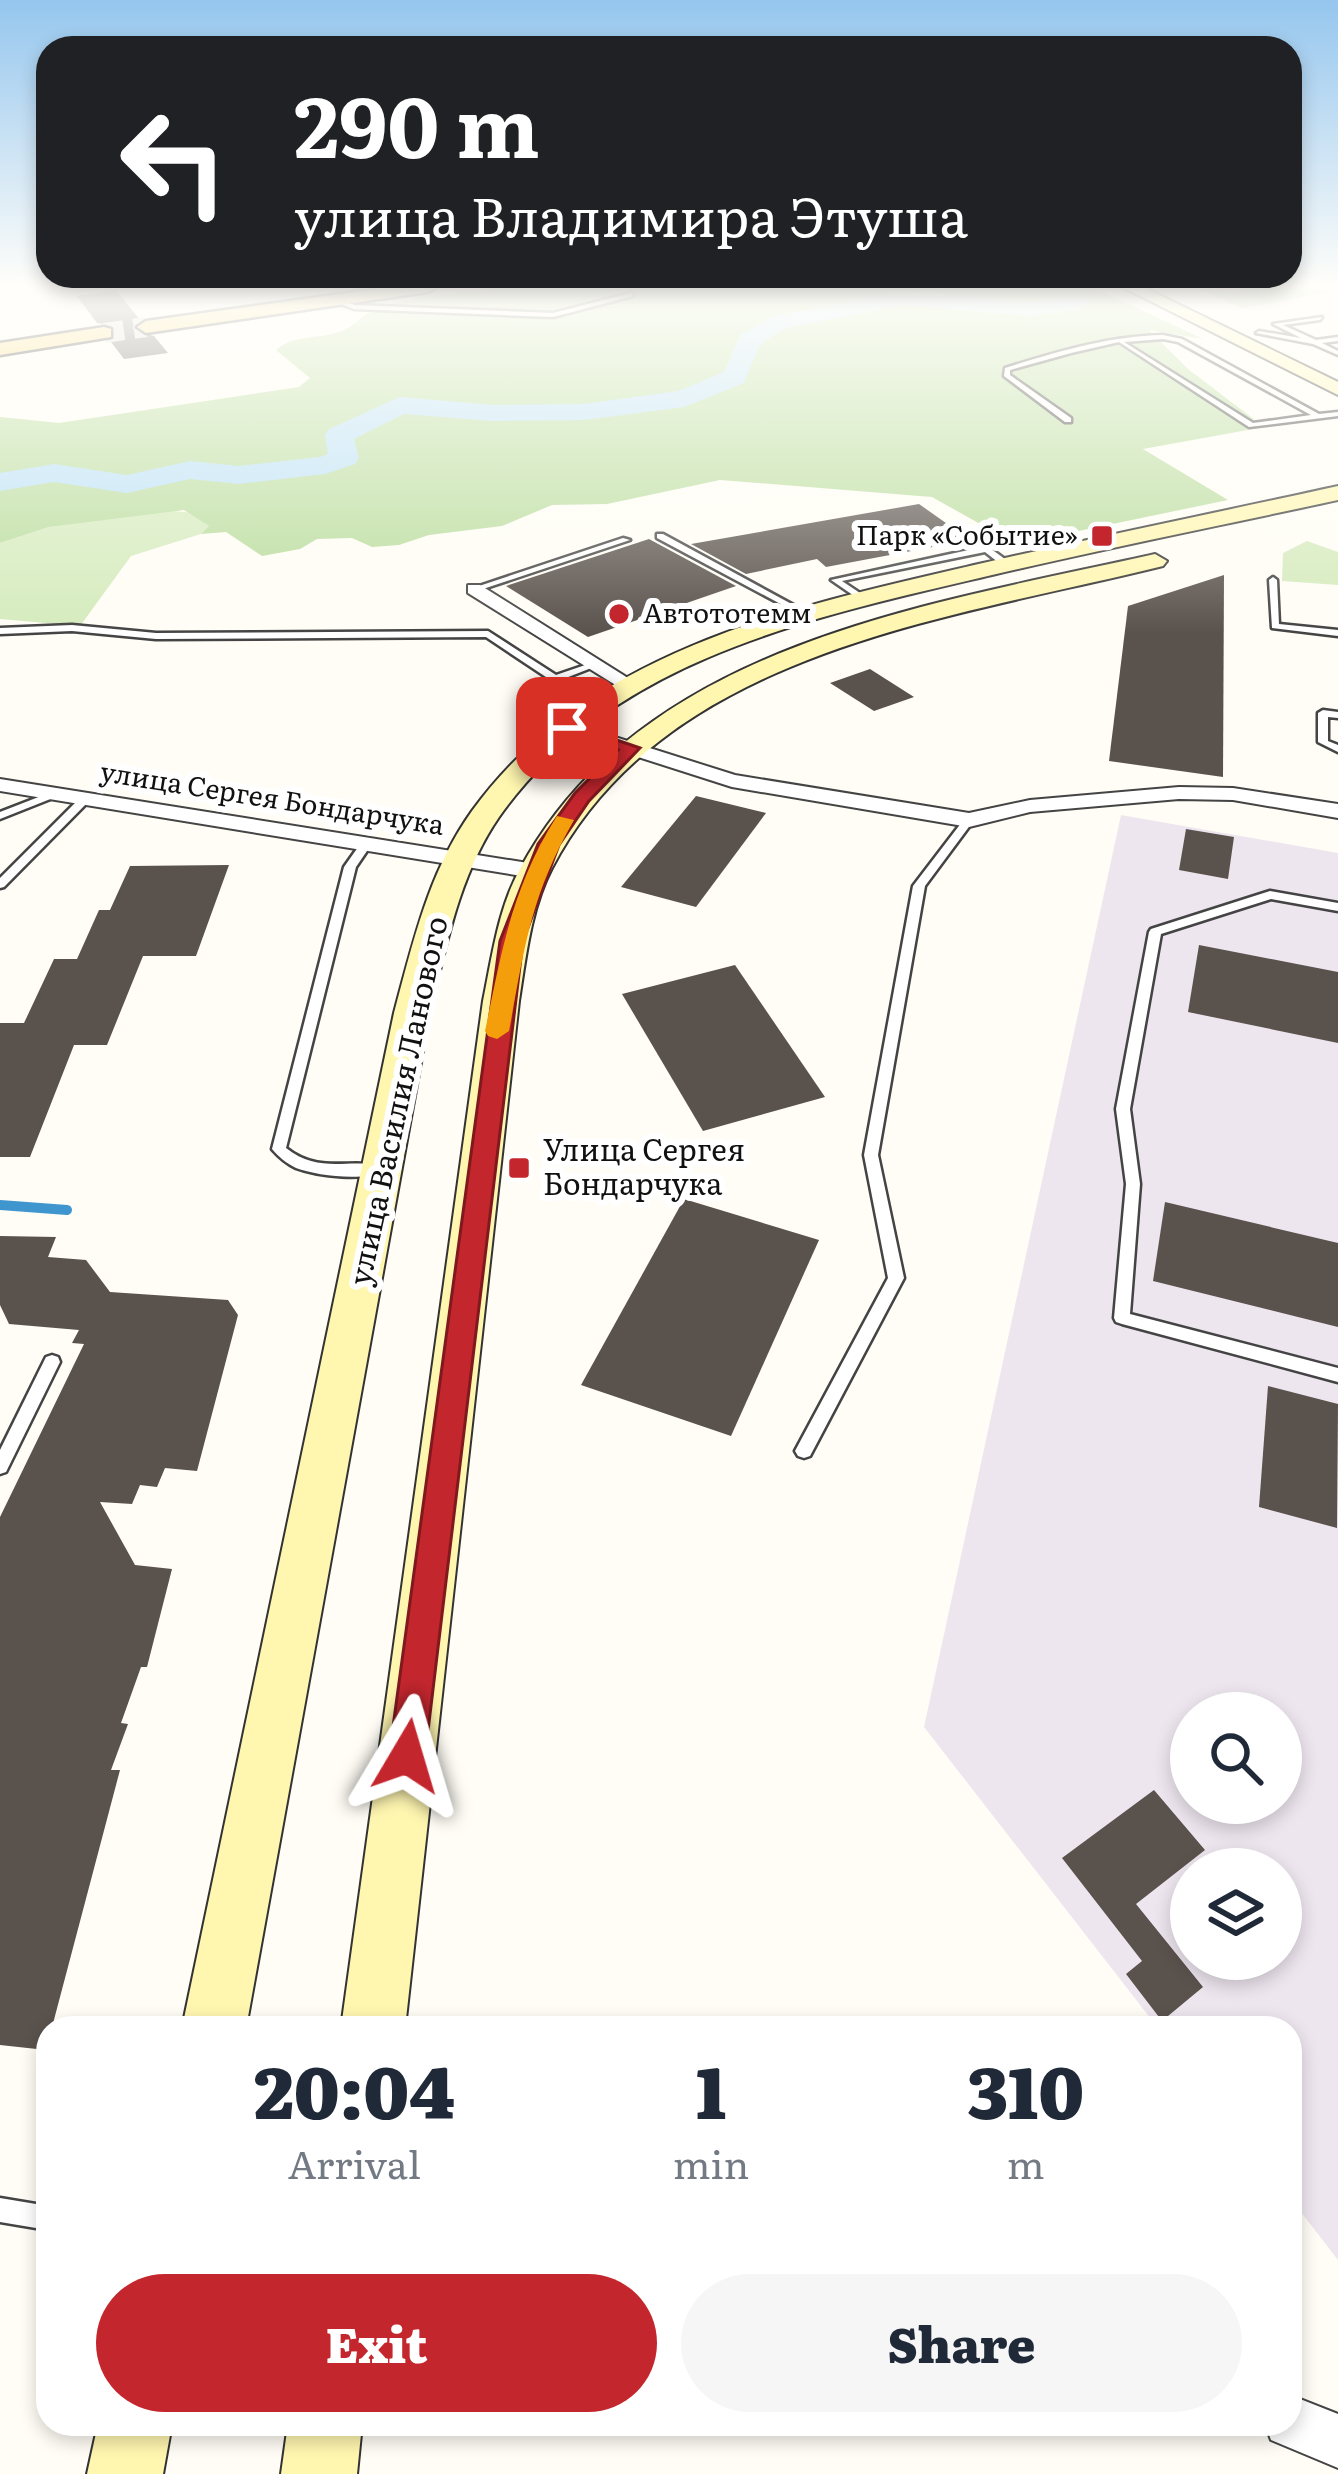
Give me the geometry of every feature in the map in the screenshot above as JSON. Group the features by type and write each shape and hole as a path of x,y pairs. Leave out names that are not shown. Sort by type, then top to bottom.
{"street":[{"name":"улица Василия Ланового","path":"216,2016 412,1013 440,907 458,860 483,818 567,728 629,685 710,647 863,599 1338,493"},
{"path":"375,2016 501,1001 512,941 535,871 582,797 630,748 699,700 755,672 861,636 1032,590 1338,520"},
{"path":"474,590 629,685"},
{"path":"567,728 732,781 969,820 1030,806 1179,794 1233,794 1338,811"},
{"name":"улица Сергея Бондарчука","path":"0,784 535,871"},
{"path":"1302,2426 1338,2441"},
{"path":"125,2474 133,2436"},
{"path":"319,2474 324,2436"}],"lane":[{"path":"1045,402 1069,419"},
{"path":"1216,402 1252,425 1338,414"},
{"path":"1293,402 1318,416"},
{"path":"660,536 806,614"},
{"path":"474,590 626,540"},
{"path":"1273,580 1275,626 1338,633"},
{"path":"0,631 72,628 156,636 488,634 555,679 594,665"},
{"path":"1338,715 1323,712 1323,742 1338,749"},
{"path":"0,816 54,794"},
{"path":"0,885 86,799"},
{"path":"805,1451 896,1278 871,1155 919,886 969,820"},
{"path":"365,845 350,867 279,1149 290,1161 314,1169 381,1170"},
{"path":"1338,908 1270,896 1154,932 1123,1109 1133,1184 1122,1318 1338,1375"},
{"path":"0,1467 52,1362"},
{"path":"0,2210 36,2216"}],"shaded area":[{"path":"1121,815 1338,853 1338,2260 1302,2214 1302,2016 1149,2016 924,1727"}],"green space":[{"path":"196,402 1232,402 1264,427 1143,449 1228,500 1016,544 932,497 720,480 607,504 552,505 502,526 429,535 399,545 372,547 352,538 317,539 300,549 262,556 226,532 201,534 209,526 184,510 49,527 0,543 0,417 59,423"},
{"path":"163,510 195,513 210,527 131,556 80,626 0,619 0,543 49,527"},
{"path":"1307,541 1338,552 1338,585 1282,581 1283,553"}],"building":[{"path":"919,504 970,540 826,567 817,559 746,574 691,544"},
{"path":"649,539 736,586 588,637 506,586"},
{"path":"1224,575 1223,777 1109,761 1128,606"},
{"path":"870,669 914,697 874,711 830,683"},
{"path":"696,796 766,813 696,907 621,887"},
{"path":"1186,829 1234,837 1228,879 1179,870"},
{"path":"229,865 196,956 143,956 107,1045 74,1045 30,1157 0,1157 0,1023 24,1023 54,959 77,959 99,910 110,910 130,866"},
{"path":"1199,945 1338,972 1338,1043 1188,1012"},
{"path":"735,965 825,1097 703,1131 622,994"},
{"path":"684,1199 819,1240 731,1436 581,1385"},
{"path":"1165,1202 1338,1243 1338,1327 1153,1281"},
{"path":"0,1236 56,1237 48,1257 86,1260 110,1292 228,1300 238,1315 197,1471 165,1468 157,1487 140,1485 132,1504 100,1502 135,1565 172,1569 147,1667 141,1667 121,1723 128,1724 111,1770 120,1770 55,2016 36,2016 36,2049 0,2045 0,1517 84,1344 72,1343 79,1330 9,1324 0,1305"},
{"path":"1268,1386 1338,1404 1337,1528 1259,1507"},
{"path":"1154,1790 1170,1809 1170,1824 1183,1824 1203,1848 1170,1848 1170,1877 1136,1904 1170,1946 1170,1980 1197,1980 1203,1987 1168,2016 1158,2016 1126,1974 1142,1961 1062,1858"}],"waterway":[{"path":"0,482 54,473 127,484 190,470 239,475 325,465 344,458 339,435 400,405 493,413 584,412 657,402"},
{"path":"0,1205 67,1210"}],"slow traffic":[{"path":"497,1031 522,904 564,820"}],"place":[{"name":"Парк «Событие»","path":"1102,536"},
{"name":"Автототемм","path":"619,614"},
{"name":"Улица Сергея Бондарчука","path":"519,1168"}],"route":[{"path":"407,1756 495,1042 512,941 548,844 582,797 630,748 567,728"}]}
